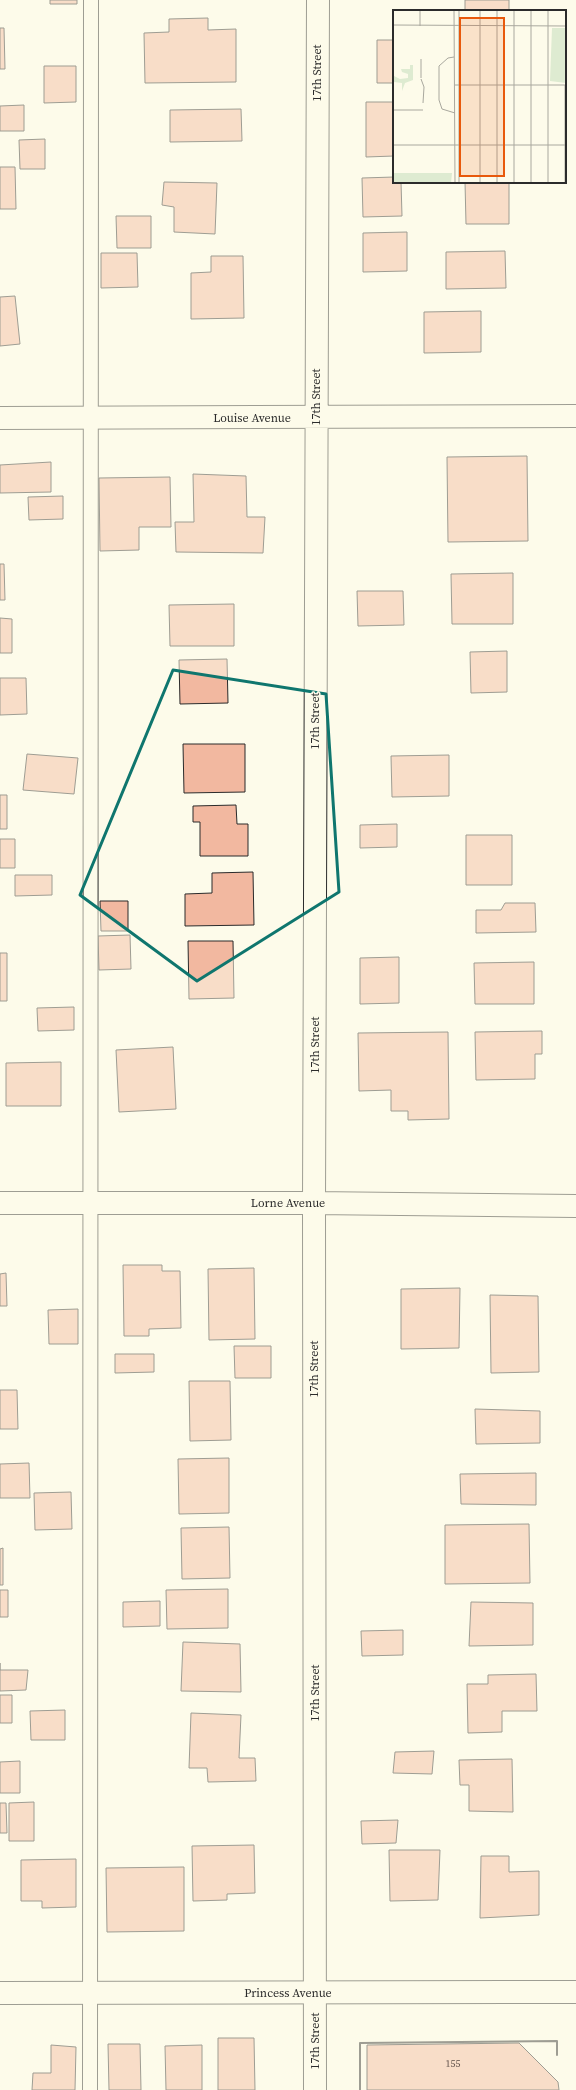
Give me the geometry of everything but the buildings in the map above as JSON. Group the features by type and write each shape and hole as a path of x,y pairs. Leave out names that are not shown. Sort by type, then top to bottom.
{"street":[{"name":"17th Street","path":"315,2090 314,1203 318,0"},
{"name":"Louise Avenue","path":"0,418 576,416"},
{"name":"Lorne Avenue","path":"0,1203 314,1203 576,1206"},
{"name":"Princess Avenue","path":"0,1993 576,1992"}],"lane":[{"path":"90,2090 91,0"}],"highlighted area":[{"path":"173,670 326,694 339,892 197,981 80,895"}],"wall":[{"path":"360,2090 360,2043 557,2041 557,2055"}]}
